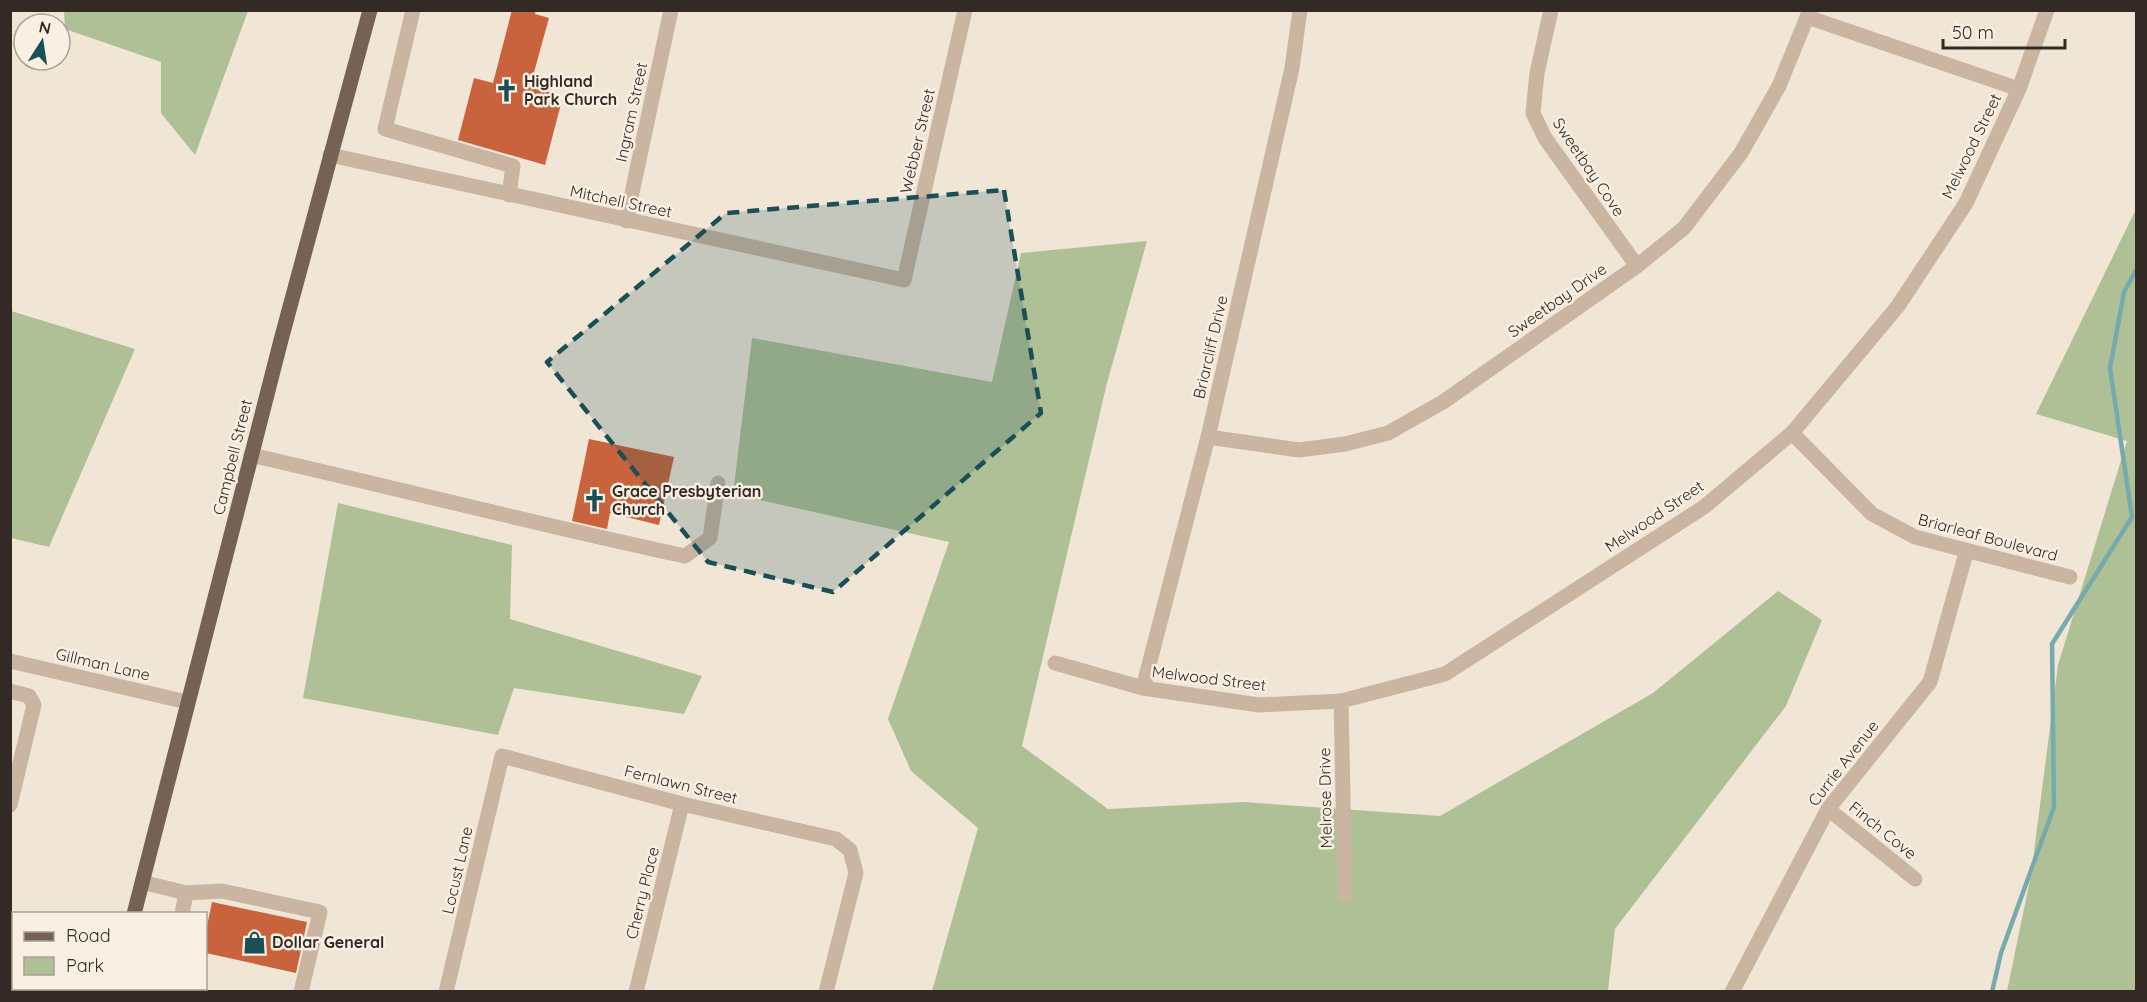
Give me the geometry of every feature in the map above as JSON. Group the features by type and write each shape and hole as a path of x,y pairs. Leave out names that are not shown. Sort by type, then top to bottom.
{"main road":[{"name":"Campbell Street","path":"134,912 251,455 370,10"}],"street":[{"path":"413,10 385,129 513,166 509,195"},
{"name":"Ingram Street","path":"626,221 671,10"},
{"name":"Webber Street","path":"904,280 965,10"},
{"name":"Briarcliff Drive","path":"1143,688 1208,437 1292,68 1300,10"},
{"name":"Sweetbay Cove","path":"1551,10 1537,73 1533,113 1545,138 1637,266"},
{"name":"Melwood Street","path":"1055,663 1143,688 1259,705 1341,701 1445,674 1704,507 1792,433 1898,306 1966,203 2019,89 2047,10"},
{"path":"1808,14 2019,89"},
{"name":"Sweetbay Drive","path":"1208,437 1299,450 1346,444 1388,433 1443,402 1637,266 1684,228 1742,153 1779,86 1808,14"},
{"name":"Mitchell Street","path":"330,155 904,280"},
{"name":"Briarleaf Boulevard","path":"1792,433 1872,514 1915,537 1966,553 2070,577"},
{"path":"251,455 430,495 573,532 685,556 710,538 718,483"},
{"name":"Currie Avenue","path":"1732,992 1828,808 1930,682 1966,553"},
{"name":"Gillman Lane","path":"10,661 187,702"},
{"path":"10,692 29,696 34,705 10,806"},
{"name":"Melrose Drive","path":"1341,701 1346,895"},
{"name":"Fernlawn Street","path":"502,756 682,804 836,839 850,850 856,873 826,992"},
{"name":"Locust Lane","path":"446,992 502,756"},
{"name":"Cherry Place","path":"636,992 682,804"},
{"name":"Finch Cove","path":"1828,808 1915,879"},
{"path":"142,882 186,893 222,891 320,912 301,992"},
{"path":"182,912 186,893"}],"highlighted area":[{"path":"1004,190 1041,413 833,592 708,562 547,362 726,213"}],"green space":[{"path":"248,11 195,155 161,113 161,62 72,31 72,12 64,12"},
{"path":"2136,209 2136,991 2007,991 2031,875 2058,665 2127,441 2036,414"},
{"path":"1147,241 1107,383 1022,746 1108,809 1243,802 1440,816 1653,693 1778,591 1822,620 1786,706 1615,929 1608,991 932,991 978,828 911,771 888,719 949,542 733,494 752,338 992,382 1021,253"},
{"path":"11,311 135,349 49,547 11,538"},
{"path":"338,503 512,545 510,619 702,676 684,714 514,688 498,735 303,698"}],"building":[{"name":"Highland Park Church","path":"512,10 536,10 535,14 549,18 530,87 552,93 550,101 561,104 545,165 458,140 474,78 493,83"},
{"name":"Grace Presbyterian Church","path":"589,439 674,457 659,525 610,513 607,529 572,521"},
{"name":"Dollar General","path":"212,902 307,922 296,973 207,953 207,926"}],"waterway":[{"path":"1992,992 2001,953 2054,807 2052,644 2132,517 2110,368 2124,292 2136,270"}],"place":[{"name":"Highland Park Church","path":"506,90"},
{"name":"Grace Presbyterian Church","path":"594,500"},
{"name":"Dollar General","path":"254,942"}]}
